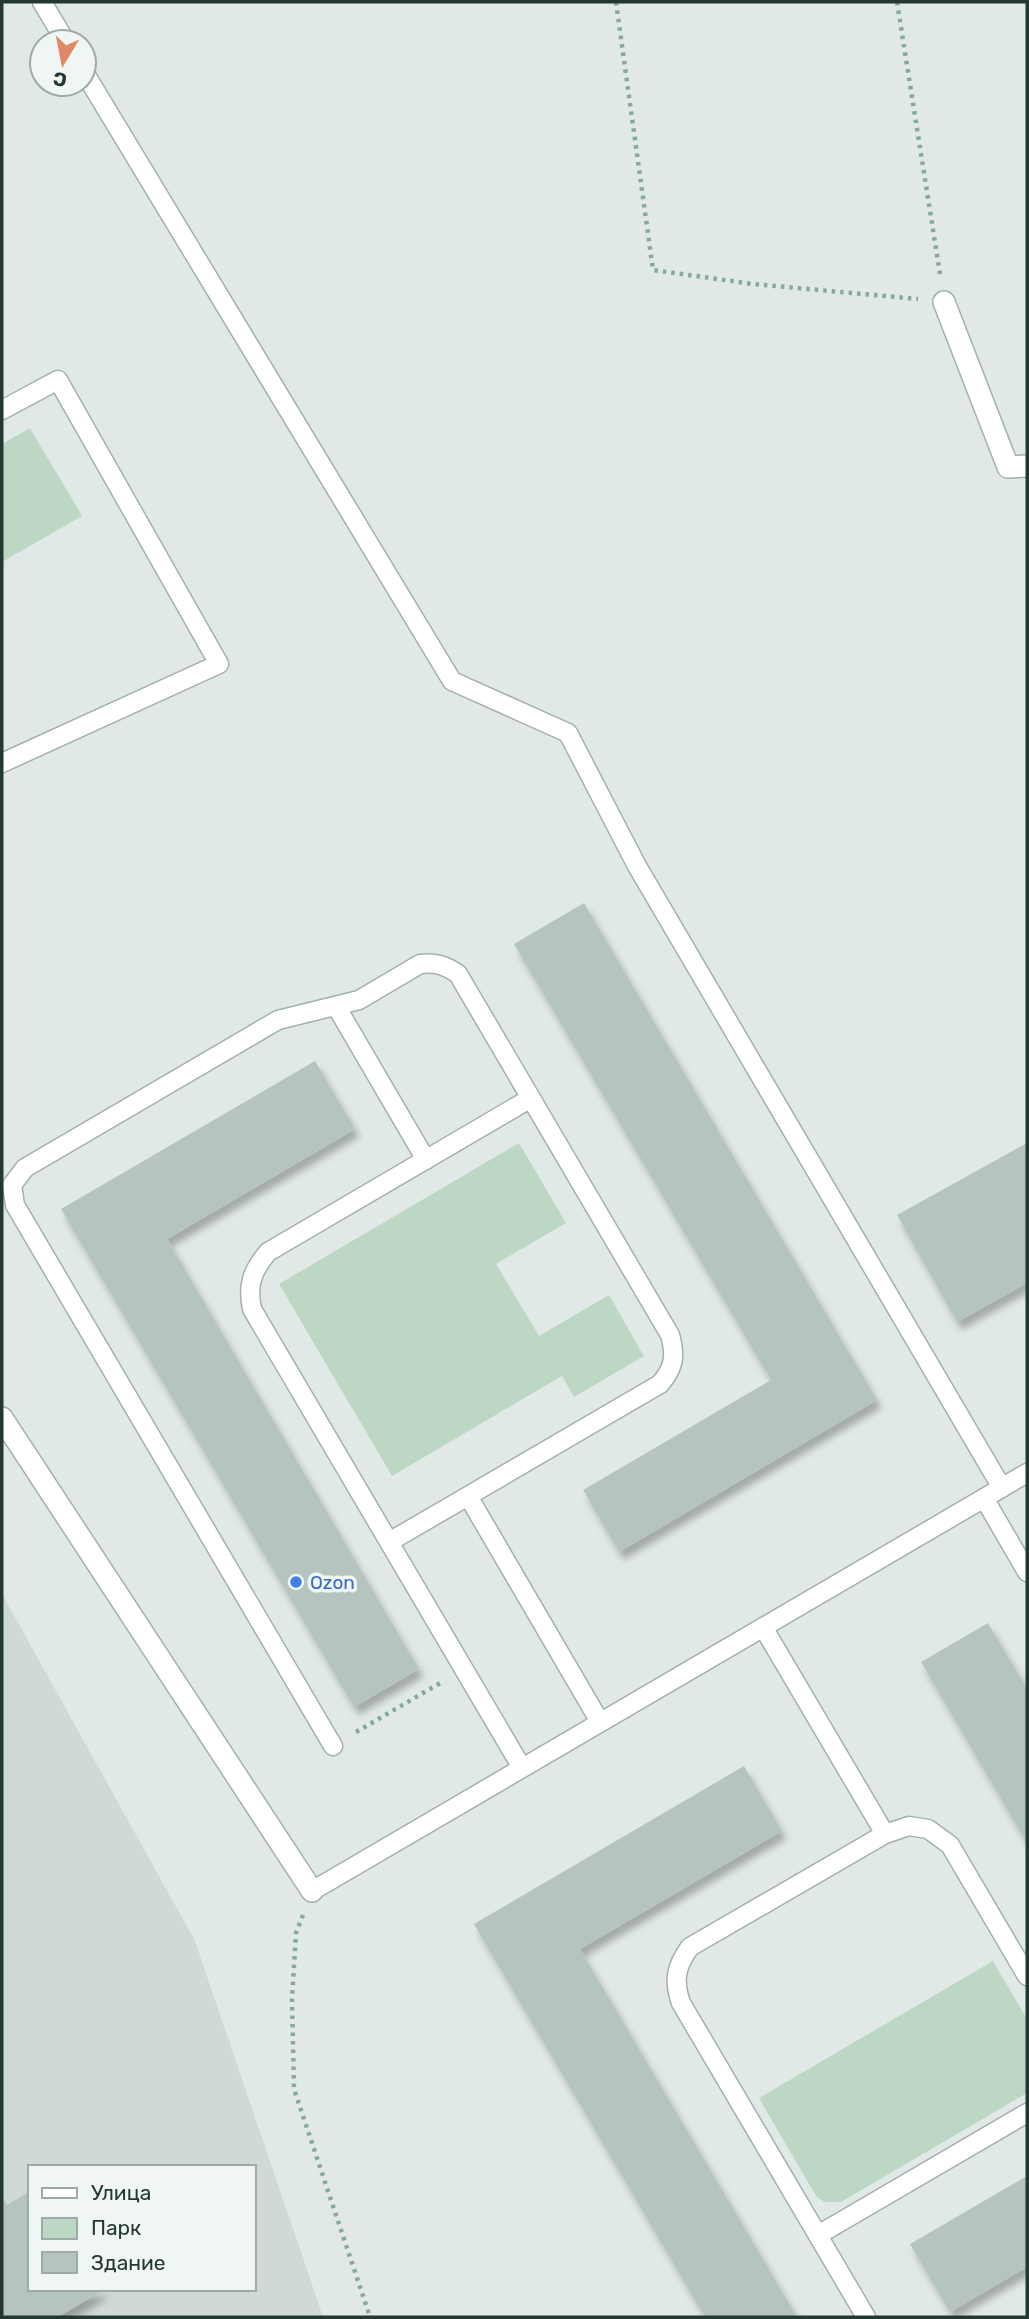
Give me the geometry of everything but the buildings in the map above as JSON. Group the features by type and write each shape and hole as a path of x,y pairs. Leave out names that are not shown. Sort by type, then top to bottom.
{"street":[{"path":"944,302 1008,467 1027,467"},
{"path":"2,1418 312,1891"}],"lane":[{"path":"42,2 58,28"},
{"path":"98,95 452,681 568,733 637,866 1002,1488"},
{"path":"2,410 58,380 219,664 2,763"},
{"path":"333,1746 12,1196 12,1185 18,1174 37,1161 278,1020 359,1000 419,964 441,964 458,974 670,1335 675,1350 673,1364 660,1384 389,1542"},
{"path":"335,1006 426,1160"},
{"path":"522,1768 253,1309 250,1280 254,1268 268,1252 531,1098"},
{"path":"312,1891 1027,1473"},
{"path":"468,1496 600,1722"},
{"path":"984,1498 1027,1572"},
{"path":"763,1627 885,1834"},
{"path":"866,2317 681,2003 677,1990 677,1969 690,1947 885,1834 909,1826 928,1829 942,1837 1027,1976"},
{"path":"818,2235 1027,2113"}],"path":[{"path":"616,2 653,270 753,284 944,302 897,2"},
{"path":"333,1746 464,1669"},
{"path":"312,1891 296,1933 292,1999 294,2089 370,2317"}],"shaded area":[{"path":"2,1594 195,1941 323,2317 2,2317"}],"green space":[{"path":"30,428 82,516 2,562 2,444"},
{"path":"519,1143 566,1223 496,1264 539,1336 609,1295 644,1356 574,1397 562,1376 392,1476 279,1284"},
{"path":"993,1961 1027,2019 1027,2093 841,2202 824,2202 816,2196 759,2098"}],"place":[{"name":"Ozon","path":"296,1582"}]}
